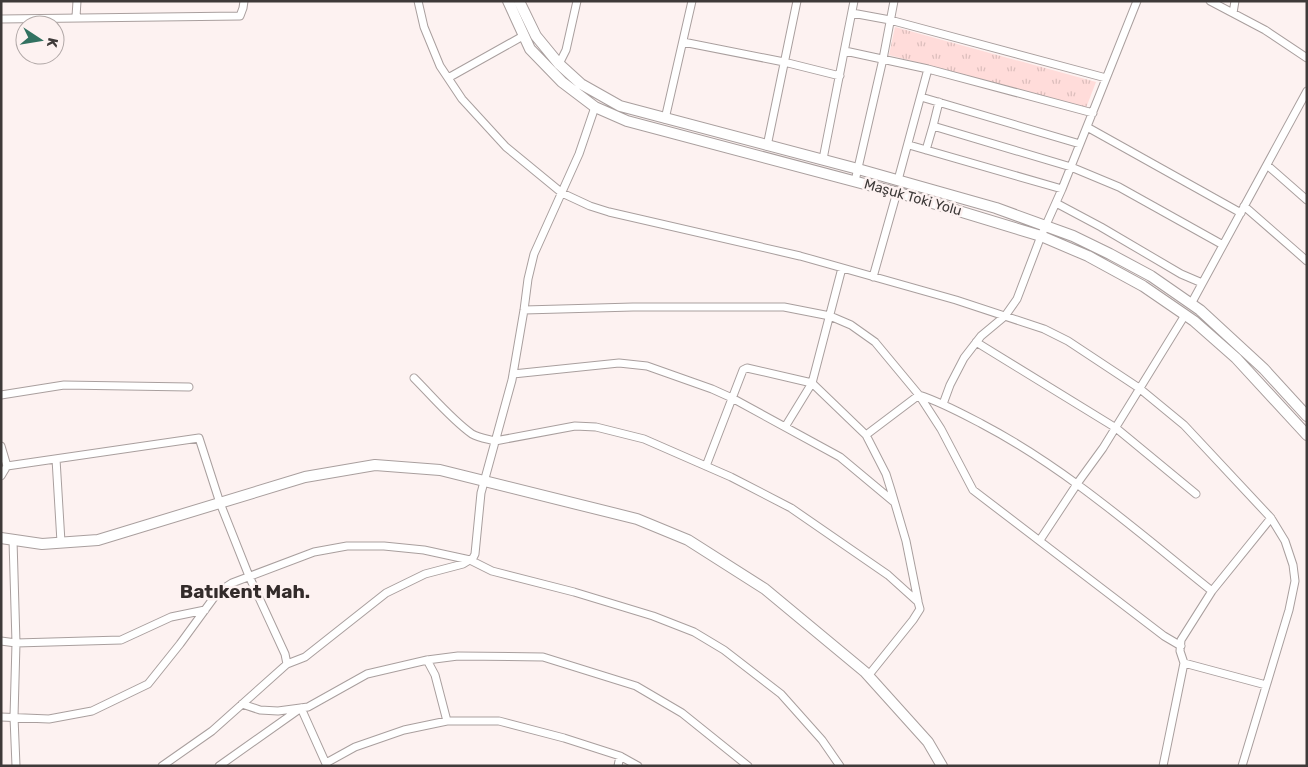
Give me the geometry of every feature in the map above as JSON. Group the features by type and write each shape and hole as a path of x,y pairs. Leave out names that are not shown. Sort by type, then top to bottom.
{"main road":[{"name":"Maşuk Toki Yolu","path":"508,1 530,49 562,82 595,107 626,121 1043,231 1143,286 1185,314 1236,358 1307,435"},
{"path":"519,1 536,36 558,64 581,84 620,106 858,169 996,208 1043,231 1073,236 1152,276 1191,304 1235,341 1264,369 1307,416"},
{"path":"1,538 42,544 98,540 305,477 375,465 440,470 637,519 688,540 765,589 868,676 928,742 942,766"}],"street":[{"path":"76,18 77,1"},
{"path":"1,19 240,16 244,1"},
{"path":"418,1 424,27 440,66 462,99 506,147 562,193 590,206 609,212 800,256 1044,329 1068,341 1139,388 1184,425 1271,518 1285,541 1293,565 1295,581 1289,610 1242,766"},
{"path":"558,64 566,50 577,1"},
{"path":"666,119 692,1"},
{"path":"767,146 797,1"},
{"path":"823,160 854,1"},
{"path":"856,181 894,1"},
{"path":"943,404 950,385 964,358 981,336 1005,316 1017,299 1137,1"},
{"path":"1210,1 1265,30 1307,58"},
{"path":"1233,13 1235,1"},
{"path":"852,13 890,20 1106,78"},
{"path":"448,78 523,36"},
{"path":"683,42 784,62 840,76"},
{"path":"845,51 928,69 1093,112"},
{"path":"898,180 928,69"},
{"path":"1191,304 1307,91"},
{"path":"921,97 1080,144"},
{"path":"926,150 939,102"},
{"path":"162,766 212,731 286,664 305,657 386,593 425,574 457,566 470,560 475,554 481,493 513,374 528,279 534,254 579,154 595,107"},
{"path":"933,126 1071,167 1118,187 1223,245"},
{"path":"1087,127 1242,209 1307,261"},
{"path":"909,145 1062,189"},
{"path":"1267,165 1307,200"},
{"path":"873,277 897,192"},
{"path":"1056,203 1181,274 1202,283"},
{"path":"785,427 812,383 842,268"},
{"path":"524,310 642,307 784,307 830,316 851,325 875,342 919,395 941,429 973,490 1164,636 1181,646"},
{"path":"1040,540 1104,448 1185,314"},
{"path":"976,342 1116,428 1196,494"},
{"path":"513,374 619,363 647,366 732,398 840,457 894,503"},
{"path":"706,466 743,370 747,368 812,383 866,435 886,474 906,541 920,609 868,676"},
{"path":"414,378 460,423 474,434 495,441 575,426 596,427 644,439 731,476 791,508 888,575 918,602"},
{"path":"1,395 64,385 189,387"},
{"path":"919,395 943,404 1009,438 1078,484 1212,591"},
{"path":"866,435 919,395"},
{"path":"7,466 199,438 220,503 249,576 285,654 286,664"},
{"path":"1,446 7,466 1,476"},
{"path":"56,459 61,542"},
{"path":"1163,766 1184,662 1180,651 1181,640 1212,591 1271,518"},
{"path":"13,540 16,643 14,717 16,766"},
{"path":"1,717 49,719 92,711 148,684 218,592 232,583 314,552 347,546 384,546 424,550 470,560 492,571 574,592 653,616 694,632 724,650 781,694 822,740 840,766"},
{"path":"1,641 16,643 121,640 170,617 205,610"},
{"path":"242,704 260,710 278,711 308,707 367,674 427,660 458,656 543,658 636,686 682,713 748,766"},
{"path":"427,660 435,675 447,721"},
{"path":"1184,662 1266,685"},
{"path":"301,708 326,765 355,747 404,730 447,721 499,721 564,738 620,756 638,766"},
{"path":"219,766 301,708"},
{"path":"618,766 620,756"}],"green space":[{"path":"895,27 1096,82 1086,108 889,55"}],"district":[{"name":"Batıkent Mah.","path":"245,591"}]}
